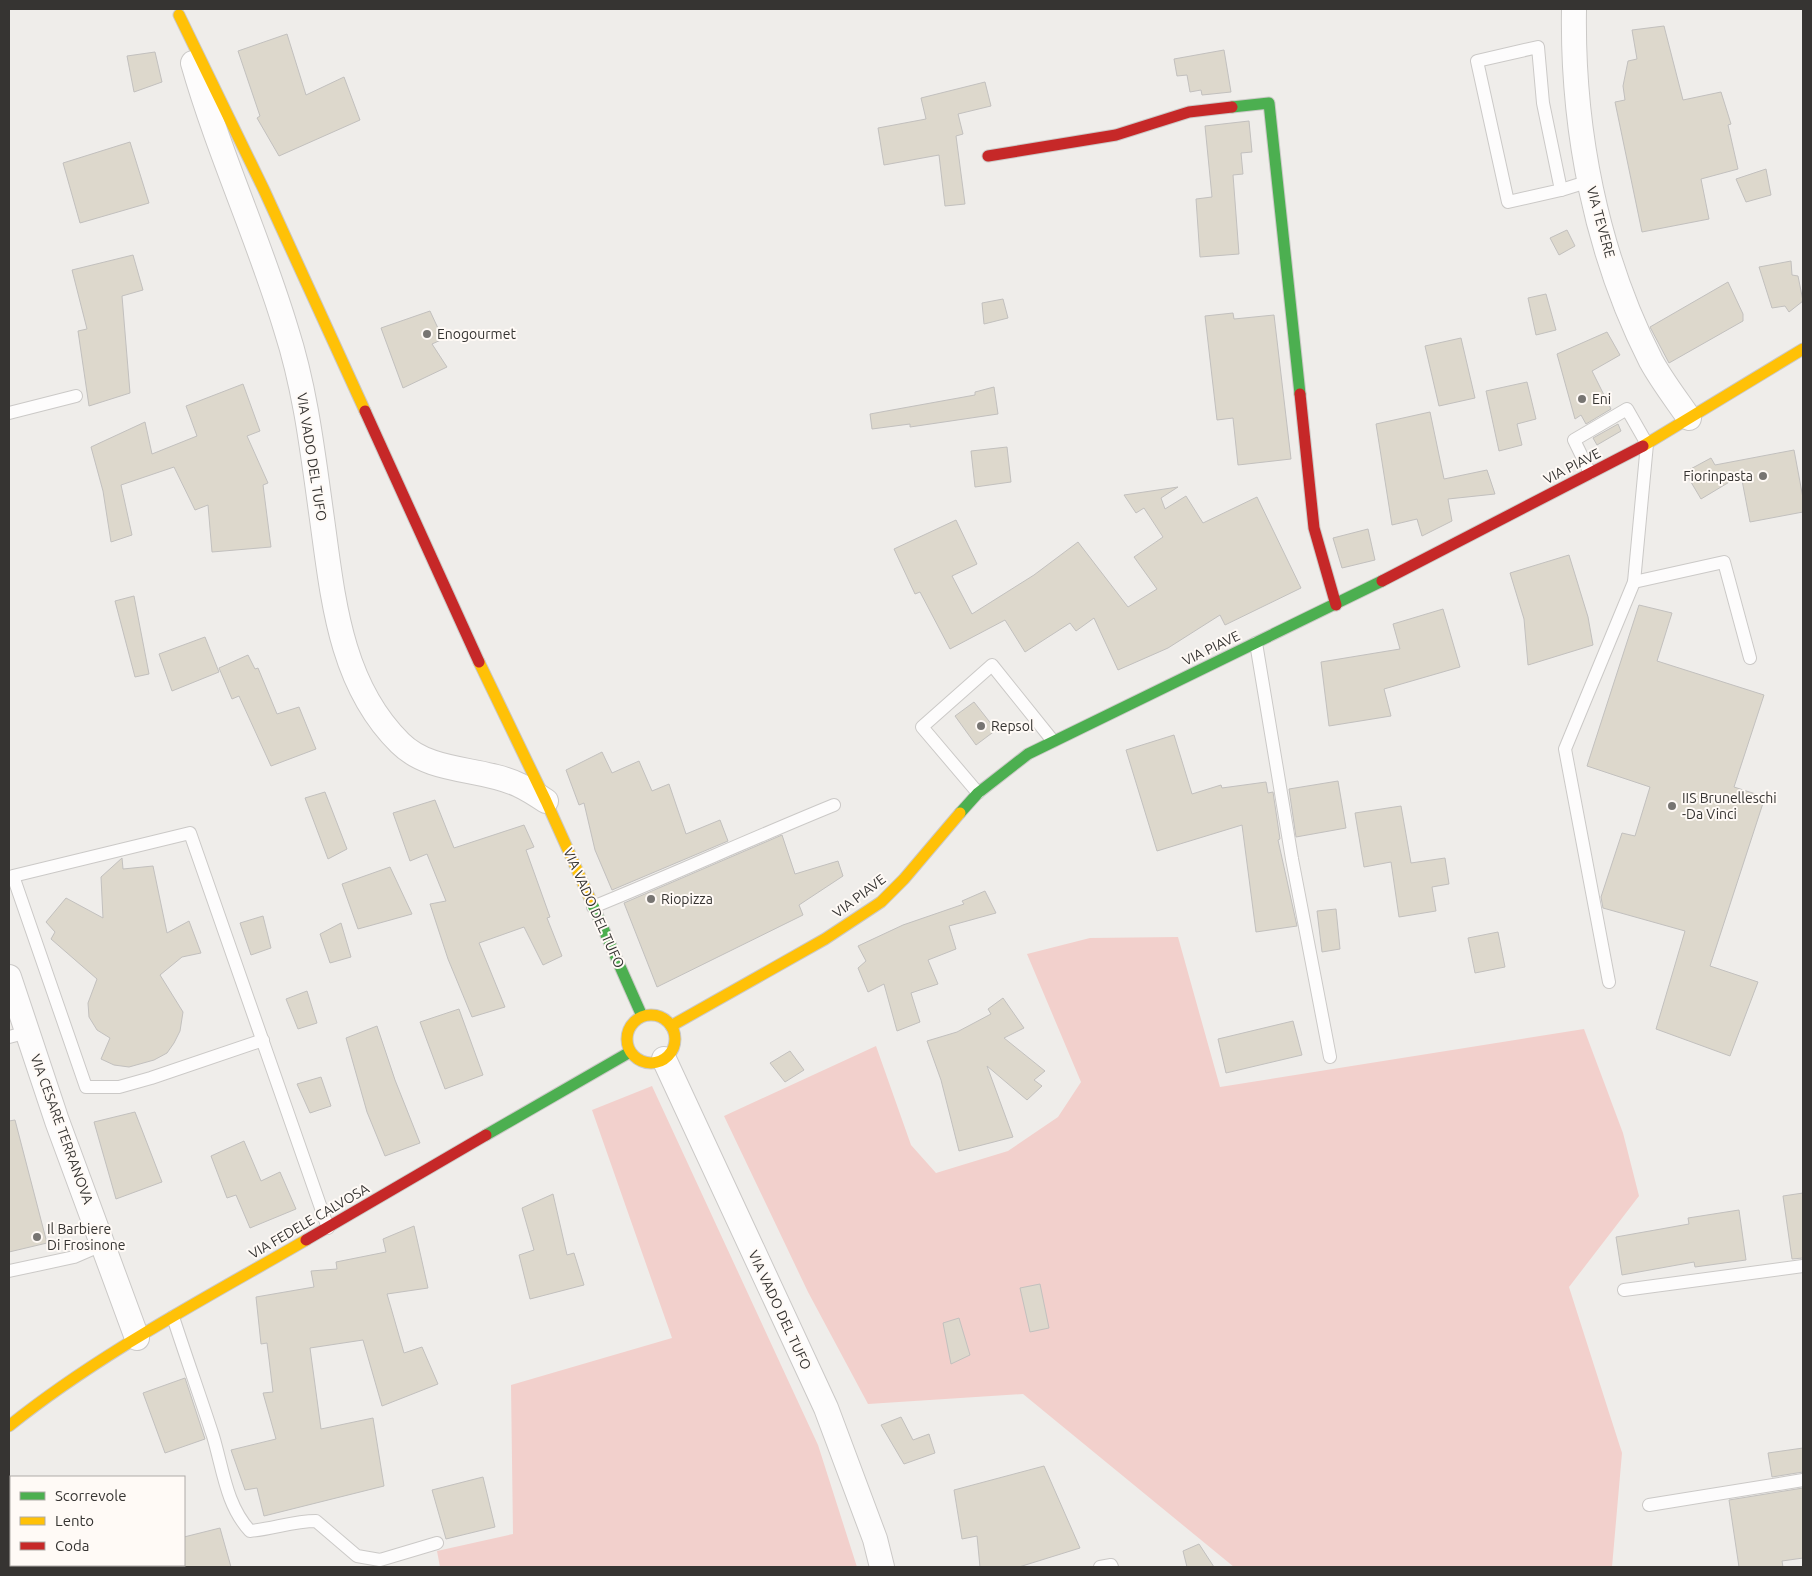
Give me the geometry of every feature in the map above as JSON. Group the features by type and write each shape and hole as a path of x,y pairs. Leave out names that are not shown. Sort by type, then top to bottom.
{"main road":[{"name":"VIA VADO DEL TUFO","path":"178,12 264,190 477,658 546,801 642,1016"},
{"path":"988,156 1116,135 1189,112 1269,102 1314,528 1336,605"},
{"name":"VIA PIAVE","path":"671,1026 825,940 881,902 904,879 978,793 1021,759 1053,741 1336,605 1590,474 1647,444 1803,349"},
{"path":"642,1016 658,1016 671,1026 675,1040 670,1054 664,1059 649,1064 635,1058 630,1052 627,1046 627,1032 635,1020 642,1016"},
{"name":"VIA FEDELE CALVOSA","path":"9,1426 29,1410 173,1316 630,1052"}],"street":[{"name":"VIA TEVERE","path":"1574,9 1573,48 1580,134 1610,260 1628,312 1652,362 1688,418"},
{"name":"VIA VADO DEL TUFO","path":"178,12 204,102 289,338 305,399 335,612 349,662 383,724 401,745 419,757 519,785 546,801"},
{"name":"VIA CESARE TERRANOVA","path":"9,976 18,1034 57,1121 104,1244 137,1338"},
{"name":"VIA VADO DEL TUFO","path":"664,1059 826,1408 875,1539 882,1567"}],"lane":[{"path":"1561,190 1543,103 1538,47 1477,61 1508,202 1561,190 1590,181"},
{"path":"9,413 76,396"},
{"path":"1590,474 1574,440 1627,409 1647,444 1634,582 1565,749 1609,982"},
{"path":"1634,582 1724,562 1750,658"},
{"path":"1256,643 1292,859 1330,1057"},
{"path":"978,793 922,727 992,665 1053,741"},
{"path":"594,908 678,873 734,846 834,806"},
{"path":"263,1040 119,1087 86,1087 13,876 190,833 263,1040 328,1228"},
{"path":"9,1272 74,1257 104,1244"},
{"path":"1624,1290 1803,1266"},
{"path":"173,1316 214,1439 229,1497 239,1519 250,1531 271,1529 294,1521 316,1520 357,1556 380,1560 438,1543"},
{"path":"1649,1505 1803,1480"},
{"path":"1100,1567 1111,1565 1112,1567"}],"shaded area":[{"path":"1178,937 1220,1087 1584,1029 1623,1133 1639,1196 1569,1287 1622,1453 1612,1567 1234,1567 1023,1394 868,1404 808,1292 724,1116 876,1046 911,1145 936,1173 1008,1151 1058,1117 1081,1082 1027,954 1090,938"},
{"path":"652,1086 818,1445 857,1567 440,1567 437,1551 513,1534 511,1385 672,1338 592,1110"}],"building":[{"path":"1664,26 1683,100 1721,92 1731,124 1728,125 1738,169 1701,179 1709,219 1642,232 1615,102 1625,100 1623,86 1628,61 1637,59 1632,30"},
{"path":"287,34 306,95 344,77 360,120 279,156 257,118 260,116 238,51"},
{"path":"1224,50 1231,92 1202,95 1201,90 1190,92 1187,75 1177,76 1174,59"},
{"path":"155,52 162,82 134,92 127,56"},
{"path":"985,82 991,106 958,114 963,134 956,136 965,204 945,206 939,155 884,165 878,128 926,119 921,98"},
{"path":"1249,121 1252,152 1241,153 1243,174 1233,175 1239,254 1200,257 1196,199 1212,197 1205,126"},
{"path":"130,142 149,203 80,223 63,163"},
{"path":"1766,169 1771,195 1746,202 1736,179"},
{"path":"1567,230 1575,246 1559,255 1550,238"},
{"path":"133,255 143,290 122,296 130,393 89,406 78,331 87,329 72,270"},
{"path":"1791,261 1792,275 1798,276 1803,301 1789,312 1785,306 1772,308 1759,267"},
{"path":"1728,282 1743,314 1743,321 1669,363 1650,327"},
{"path":"1546,294 1556,330 1536,335 1528,298"},
{"path":"1003,299 1008,318 984,324 982,303"},
{"path":"430,311 443,339 432,344 447,367 403,388 381,328"},
{"path":"1233,313 1234,319 1274,315 1291,459 1238,465 1233,418 1217,420 1205,316"},
{"path":"1607,332 1620,355 1592,371 1611,409 1586,424 1581,415 1575,419 1557,354"},
{"path":"1461,338 1475,398 1439,406 1425,346"},
{"path":"1527,382 1536,419 1517,424 1522,445 1499,451 1486,391"},
{"path":"243,384 260,431 247,436 268,483 263,485 271,547 212,552 208,505 195,510 174,467 121,485 132,535 111,542 103,491 91,447 145,422 152,454 197,436 186,406"},
{"path":"994,387 998,414 910,427 910,424 872,429 870,414 975,395 975,392"},
{"path":"1430,412 1444,479 1487,470 1495,494 1448,499 1452,521 1422,536 1417,519 1392,525 1376,424"},
{"path":"1618,424 1621,431 1597,445 1593,438"},
{"path":"1007,447 1011,482 975,487 971,451"},
{"path":"1794,450 1803,498 1803,512 1750,522 1741,475 1701,499 1685,472 1711,458 1715,465"},
{"path":"1178,487 1161,498 1165,509 1186,496 1203,523 1257,497 1301,588 1225,625 1220,615 1168,648 1118,670 1094,618 1076,631 1070,623 1025,652 1005,620 950,649 920,592 915,594 894,549 956,520 977,564 952,576 972,614 1034,575 1078,542 1128,607 1157,589 1134,557 1163,537 1144,508 1136,513 1124,495"},
{"path":"1368,529 1375,560 1342,568 1333,538"},
{"path":"1569,555 1588,617 1593,645 1528,665 1524,619 1510,573"},
{"path":"134,596 149,674 135,677 115,601"},
{"path":"1639,605 1672,613 1657,661 1764,695 1734,787 1765,797 1710,966 1758,982 1730,1056 1656,1029 1685,931 1603,908 1601,897 1622,833 1635,836 1650,787 1587,766"},
{"path":"1443,609 1460,667 1384,689 1391,716 1329,726 1321,662 1400,649 1393,624"},
{"path":"205,637 219,672 172,691 159,654"},
{"path":"248,655 255,669 258,668 277,714 299,707 316,749 271,766 239,696 232,699 219,668"},
{"path":"974,702 996,730 976,745 955,716"},
{"path":"1174,735 1192,794 1221,785 1222,788 1266,782 1268,793 1273,792 1280,839 1278,840 1297,926 1256,932 1242,825 1157,851 1126,750"},
{"path":"602,752 612,773 639,761 652,791 669,784 686,834 720,820 728,841 612,890 595,850 584,803 579,805 566,770"},
{"path":"1338,781 1346,828 1296,837 1289,789"},
{"path":"325,792 347,849 328,859 305,798"},
{"path":"435,800 454,848 524,825 534,847 526,850 550,917 547,918 562,956 543,965 524,927 479,943 505,1007 472,1017 448,959 430,904 446,901 427,854 410,861 393,813"},
{"path":"1401,806 1411,863 1445,858 1449,884 1432,887 1436,911 1399,917 1391,862 1364,867 1355,813"},
{"path":"782,835 795,874 838,861 843,876 799,905 803,915 657,987 624,903"},
{"path":"122,858 123,869 153,866 167,933 189,921 201,953 182,957 160,975 183,1012 180,1031 174,1043 167,1053 154,1060 129,1067 114,1065 101,1059 110,1038 97,1030 89,1017 88,1003 97,979 51,939 55,932 46,922 66,898 103,918 101,877"},
{"path":"390,867 412,914 358,929 342,884"},
{"path":"985,891 996,913 949,926 956,949 928,960 938,984 911,993 920,1022 897,1031 884,984 868,992 858,968 866,961 858,946 903,925 964,904 962,901"},
{"path":"1336,909 1340,949 1322,952 1317,911"},
{"path":"263,916 271,948 251,955 240,923"},
{"path":"341,923 351,957 330,963 320,934"},
{"path":"1498,932 1505,967 1475,973 1468,938"},
{"path":"307,991 317,1023 298,1029 286,999"},
{"path":"1003,998 1024,1028 1004,1038 1045,1071 1034,1080 1042,1086 1027,1100 987,1066 1013,1137 959,1151 941,1080 927,1041 957,1032 991,1014 988,1009"},
{"path":"459,1009 483,1075 445,1089 420,1022"},
{"path":"1293,1021 1302,1055 1226,1073 1218,1039"},
{"path":"377,1026 395,1080 420,1143 385,1156 367,1112 346,1038"},
{"path":"790,1051 804,1070 785,1082 770,1063"},
{"path":"321,1077 331,1106 310,1113 297,1084"},
{"path":"135,1112 162,1182 116,1199 94,1122"},
{"path":"15,1120 47,1243 9,1252 9,1121"},
{"path":"244,1141 261,1181 280,1172 296,1209 250,1228 236,1195 227,1198 211,1156"},
{"path":"1803,1193 1803,1258 1792,1259 1783,1196"},
{"path":"553,1194 567,1255 574,1253 584,1285 530,1299 519,1255 534,1250 522,1208"},
{"path":"1739,1210 1746,1260 1695,1267 1694,1262 1622,1275 1616,1237 1689,1224 1688,1218"},
{"path":"414,1226 428,1288 387,1294 404,1353 422,1347 438,1384 382,1406 363,1340 310,1348 321,1429 373,1418 384,1486 264,1516 257,1488 245,1490 231,1450 276,1439 263,1393 273,1392 267,1343 261,1344 256,1297 314,1287 311,1271 337,1269 336,1262 386,1252 383,1239"},
{"path":"1040,1284 1049,1328 1030,1332 1020,1288"},
{"path":"959,1318 970,1355 951,1364 943,1323"},
{"path":"185,1378 205,1439 165,1453 143,1393"},
{"path":"901,1417 913,1440 929,1434 935,1453 904,1464 881,1425"},
{"path":"1803,1448 1803,1472 1772,1477 1768,1453"},
{"path":"1044,1466 1080,1548 1019,1567 980,1567 977,1536 962,1539 954,1490"},
{"path":"483,1477 495,1527 446,1539 432,1490"},
{"path":"1803,1488 1803,1558 1782,1561 1783,1567 1739,1567 1729,1500"},
{"path":"220,1528 231,1567 184,1567 185,1537"},
{"path":"1199,1544 1214,1567 1187,1567 1183,1551"}],"traffic: fast":[{"path":"1232,107 1269,103 1300,394"},
{"path":"960,813 978,793 1028,754 1382,581"},
{"path":"591,901 642,1016"},
{"path":"486,1135 630,1052"}],"traffic: slow":[{"path":"179,15 264,190 365,411"},
{"path":"1643,446 1803,349"},
{"path":"479,662 546,801 591,901"},
{"path":"671,1026 825,939 881,902 904,879 960,813"},
{"path":"646,1015 656,1015 668,1022 675,1034 675,1039 675,1044 668,1056 656,1063 646,1063 638,1059 631,1052 627,1044 627,1034 631,1026 638,1019 646,1015"},
{"path":"9,1426 44,1399 117,1350 306,1240"}],"traffic: jam":[{"path":"988,156 1116,135 1189,112 1232,107"},
{"path":"1300,394 1314,528 1336,605"},
{"path":"365,411 479,662"},
{"path":"1382,581 1643,446"},
{"path":"306,1240 486,1135"}],"place":[{"name":"Enogourmet","path":"427,334"},
{"name":"Eni","path":"1582,399"},
{"name":"Fiorinpasta","path":"1763,476"},
{"name":"Repsol","path":"981,726"},
{"name":"IIS Brunelleschi -Da Vinci","path":"1672,806"},
{"name":"Riopizza","path":"651,899"},
{"name":"Il Barbiere Di Frosinone","path":"37,1237"}]}
